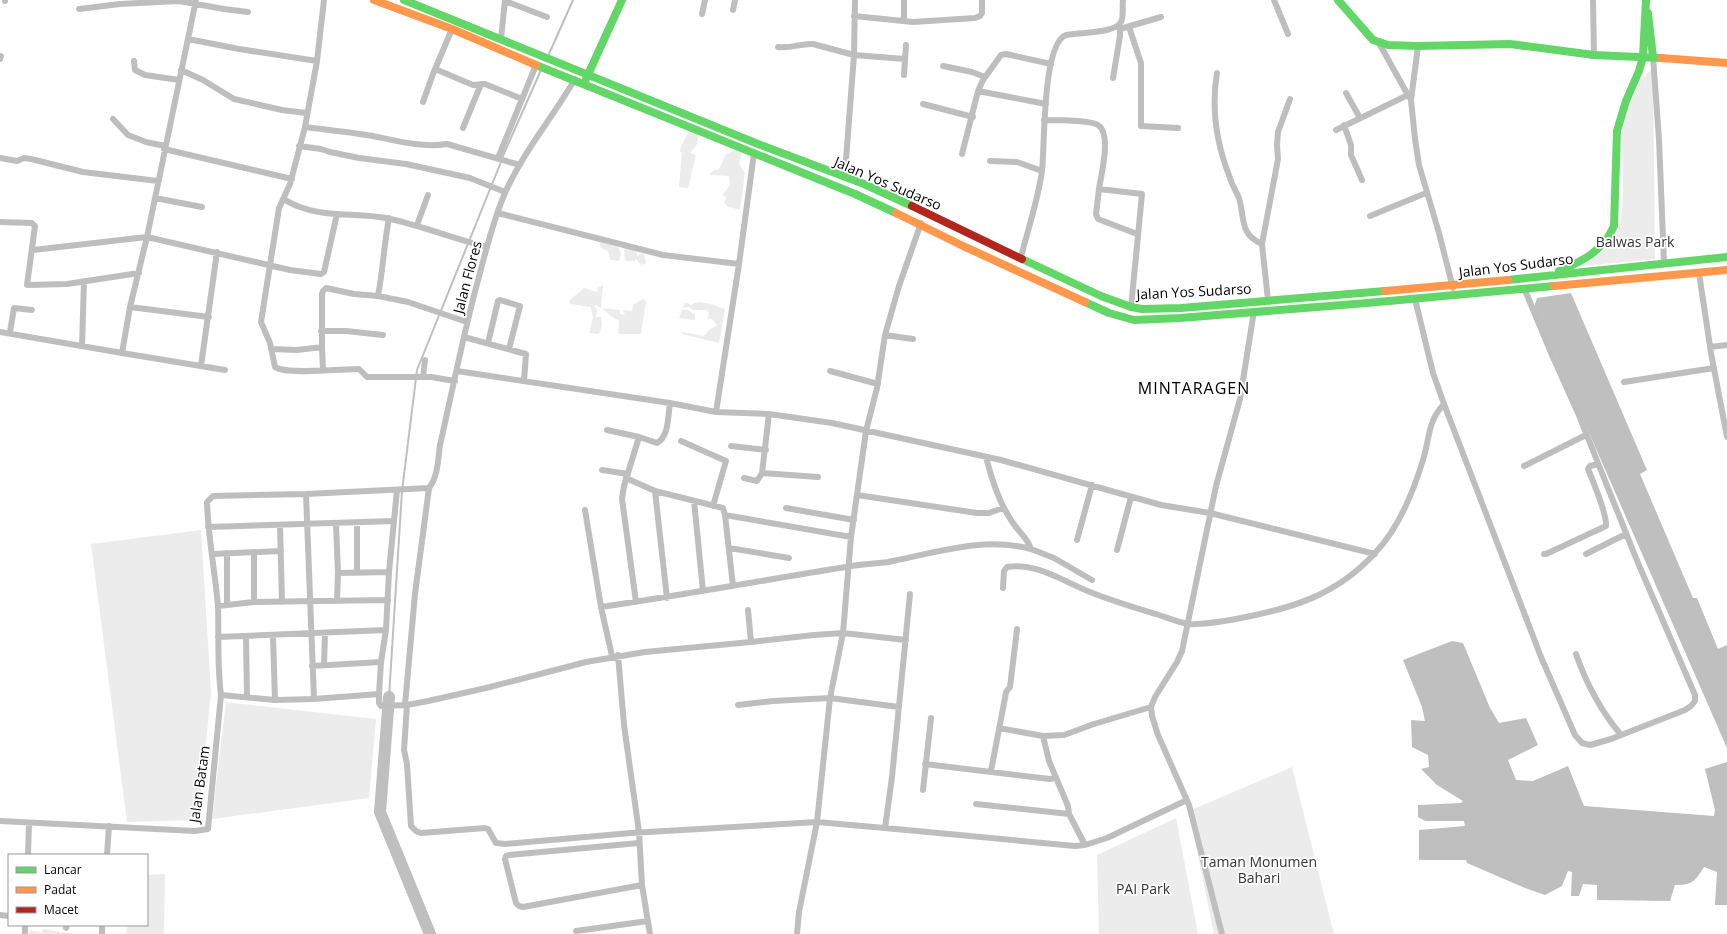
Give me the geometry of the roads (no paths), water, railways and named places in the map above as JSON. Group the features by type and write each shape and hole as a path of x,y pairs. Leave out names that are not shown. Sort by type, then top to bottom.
{"main road":[{"name":"Jalan Yos Sudarso","path":"374,0 452,29 537,66 551,70 587,86 855,194 1108,313 1130,319 1168,319 1415,298 1453,290 1550,275 1727,257"},
{"name":"Jalan Yos Sudarso","path":"404,0 578,71 843,177 864,184 1101,296 1130,307 1142,309 1181,308 1268,300 1453,290 1524,288 1727,270"},
{"path":"587,86 588,75 622,0"},
{"path":"1342,2 1366,33 1379,43 1418,46 1510,44 1594,55 1653,57 1727,64"},
{"path":"1550,275 1596,253 1606,242 1612,232 1615,222 1617,131 1626,101 1639,71 1643,57 1646,4"},
{"path":"1646,4 1649,14 1653,57"},
{"path":"498,50 501,39"}],"street":[{"path":"79,9 158,0 195,2 224,9 248,12"},
{"path":"324,0 317,61 306,113 305,127 292,179 279,208 261,322 271,349 275,367 286,370 358,369 367,377 422,377 442,378 455,381"},
{"path":"501,39 505,0 547,17"},
{"path":"702,14 705,0"},
{"path":"733,10 735,0"},
{"path":"843,177 846,160 854,55 855,0"},
{"path":"904,0 904,21"},
{"path":"854,16 904,21 974,18 980,16 982,13 982,0"},
{"path":"1113,78 1120,41 1119,28 1122,19 1122,0"},
{"path":"1274,0 1288,34"},
{"path":"1593,0 1594,55"},
{"path":"122,353 130,307 147,237 195,2"},
{"path":"1021,257 1042,171 1044,120 1051,64 1058,41 1063,36 1129,27 1161,17"},
{"path":"1129,27 1140,61 1141,126 1178,128"},
{"path":"423,102 452,29"},
{"path":"188,39 239,49 317,61"},
{"path":"778,47 791,48 808,43 854,55 905,59"},
{"path":"1379,43 1410,96"},
{"path":"904,75 906,45"},
{"path":"1418,46 1410,96 1419,165 1439,233 1453,290"},
{"path":"962,154 978,91 985,77 1003,54 1051,64"},
{"path":"1653,57 1659,139 1664,263"},
{"path":"134,61 134,67 138,73 179,80"},
{"path":"503,159 522,99 537,66"},
{"path":"943,66 972,72 985,77"},
{"path":"435,69 473,85 485,84 522,99"},
{"path":"181,70 203,80 234,99 282,110 306,113"},
{"name":"Jalan Flores","path":"578,71 553,116 520,165 505,192 487,247 467,322 433,481 429,488 415,594 404,750 407,764 412,826 416,831 421,833 485,828 488,829 496,843 505,844 639,832"},
{"path":"1217,73 1214,90 1215,113 1220,142 1230,178 1240,203 1244,228 1253,240 1262,244"},
{"path":"463,128 481,84"},
{"path":"978,91 1046,104"},
{"path":"1346,93 1360,118"},
{"path":"1336,130 1410,96"},
{"path":"1268,300 1262,244 1278,158 1278,132 1290,99"},
{"path":"923,104 972,117"},
{"path":"113,119 128,135 146,142 292,179"},
{"path":"1044,120 1076,122 1099,126 1104,135 1105,146 1096,214 1098,219 1137,234"},
{"path":"1344,126 1351,145 1351,155 1362,180"},
{"path":"305,127 415,144 439,146 447,144 520,165"},
{"path":"300,146 321,149 359,158 406,164 470,178 505,192"},
{"path":"716,412 739,264 754,153"},
{"path":"0,158 17,160 24,158 31,159 83,172 158,181"},
{"path":"990,161 1018,162 1042,171"},
{"path":"1099,189 1142,194 1130,319"},
{"path":"1370,216 1426,193"},
{"path":"416,225 428,195"},
{"path":"155,198 202,207"},
{"path":"284,199 299,207 315,212 358,214 389,218 487,247"},
{"path":"498,213 663,255 739,264"},
{"path":"797,934 799,912 817,822 830,698 843,633 851,537 866,431 878,384 885,335 899,286 926,213"},
{"path":"33,250 147,237 290,270 323,274 337,214"},
{"path":"378,296 382,274 385,236 389,218"},
{"path":"0,222 34,224 33,250 27,285 59,285 138,273"},
{"path":"202,366 217,252"},
{"path":"1698,272 1727,437"},
{"path":"82,346 84,281"},
{"path":"1415,298 1433,373 1541,657 1575,735 1582,743 1590,745 1621,735 1685,710 1695,701 1695,695 1626,534 1578,413 1552,356 1524,288"},
{"path":"323,370 321,331 324,289 378,296 421,305 439,313 467,322"},
{"path":"488,344 498,301 506,302 520,306 509,349"},
{"path":"1222,934 1212,889 1187,800 1158,735 1152,716 1151,707 1159,688 1180,657 1216,486 1236,415 1254,312 1253,301"},
{"path":"130,307 209,316"},
{"path":"10,332 14,308 32,310"},
{"path":"321,331 346,331 383,335"},
{"path":"0,332 10,332 224,370"},
{"path":"885,335 913,339"},
{"path":"464,337 526,354 524,381"},
{"path":"1710,347 1727,345"},
{"path":"271,349 297,350 322,347"},
{"path":"422,377 425,360"},
{"path":"1624,382 1714,368"},
{"path":"457,371 670,403 716,412 769,414 832,423 986,457 1161,505 1210,513 1375,554"},
{"path":"830,371 878,384"},
{"path":"607,430 639,437 657,443 662,440 666,431 670,403"},
{"path":"1003,588 1005,568 1020,566 1035,569 1130,607 1187,624 1222,622 1277,611 1297,605 1341,583 1375,554 1393,529 1407,503 1424,458 1434,416 1444,404"},
{"path":"744,478 757,481 762,473 766,450 769,414"},
{"path":"1524,466 1586,435"},
{"path":"636,602 622,499 627,476 639,437"},
{"path":"681,441 726,461 713,506"},
{"path":"731,446 766,450"},
{"path":"986,457 992,482 1003,508 1013,524 1028,542 1031,549"},
{"path":"1544,554 1563,547 1606,526 1602,508 1588,469 1590,466 1598,464"},
{"path":"602,470 627,476 655,491 723,508 733,586"},
{"path":"762,473 818,477"},
{"path":"1077,540 1092,485"},
{"path":"379,694 314,699 275,700 247,696 221,695 218,606 208,527 207,502 213,496 306,494 429,488"},
{"path":"398,490 389,572 386,630 381,662 379,703 384,706 406,705 456,695 615,656 843,633 906,640"},
{"path":"655,491 667,598"},
{"path":"306,494 312,602 310,633 314,699"},
{"path":"857,494 977,513 989,513 1003,508"},
{"path":"1117,550 1131,497"},
{"path":"694,501 702,591"},
{"path":"786,508 854,520"},
{"path":"585,510 601,607 615,656 639,832 642,885 650,934"},
{"path":"725,515 851,537"},
{"path":"208,527 394,521"},
{"path":"357,523 357,572"},
{"path":"336,524 338,573 337,600"},
{"path":"280,525 282,602"},
{"path":"1586,554 1626,534"},
{"path":"601,607 667,598 848,566 888,562 920,554 975,546 1010,546 1031,549 1054,558 1092,580"},
{"path":"729,548 789,558"},
{"path":"212,554 281,551"},
{"path":"227,553 227,604"},
{"path":"254,553 254,602"},
{"path":"338,573 389,572"},
{"path":"885,828 910,594"},
{"path":"218,606 254,602 388,600"},
{"path":"748,610 751,642"},
{"path":"991,771 1006,692 1010,687 1017,629"},
{"path":"218,637 273,636 386,630"},
{"path":"324,665 325,633"},
{"path":"273,636 275,700"},
{"path":"246,637 247,696"},
{"path":"1576,654 1588,683 1606,718 1621,735"},
{"path":"312,666 381,662"},
{"name":"Jalan Batam","path":"0,821 195,831 208,829 221,695"},
{"path":"738,705 773,701 830,698 899,707"},
{"path":"999,728 1043,736 1068,734 1094,724 1151,707"},
{"path":"923,790 931,718"},
{"path":"1043,736 1049,761 1068,806 1069,814 1085,845"},
{"path":"925,764 1050,779 1056,778"},
{"path":"639,832 817,822 1075,846 1094,843 1136,825 1187,800"},
{"path":"976,804 1069,814"},
{"path":"28,854 29,823"},
{"path":"107,854 109,826"},
{"path":"639,843 509,855 504,859 516,903 519,906 642,885"},
{"path":"576,931 648,921"}],"waterway":[{"path":"549,54 573,0"},
{"path":"502,158 541,70"},
{"path":"389,697 402,491 417,370 501,162"},
{"path":"389,697 380,812 430,934"}],"district":[{"name":"MINTARAGEN","path":"1194,388"}],"park label":[{"name":"Balwas Park","path":"1635,241"},
{"name":"Taman Monumen Bahari","path":"1259,870"},
{"name":"PAI Park","path":"1143,888"}]}
